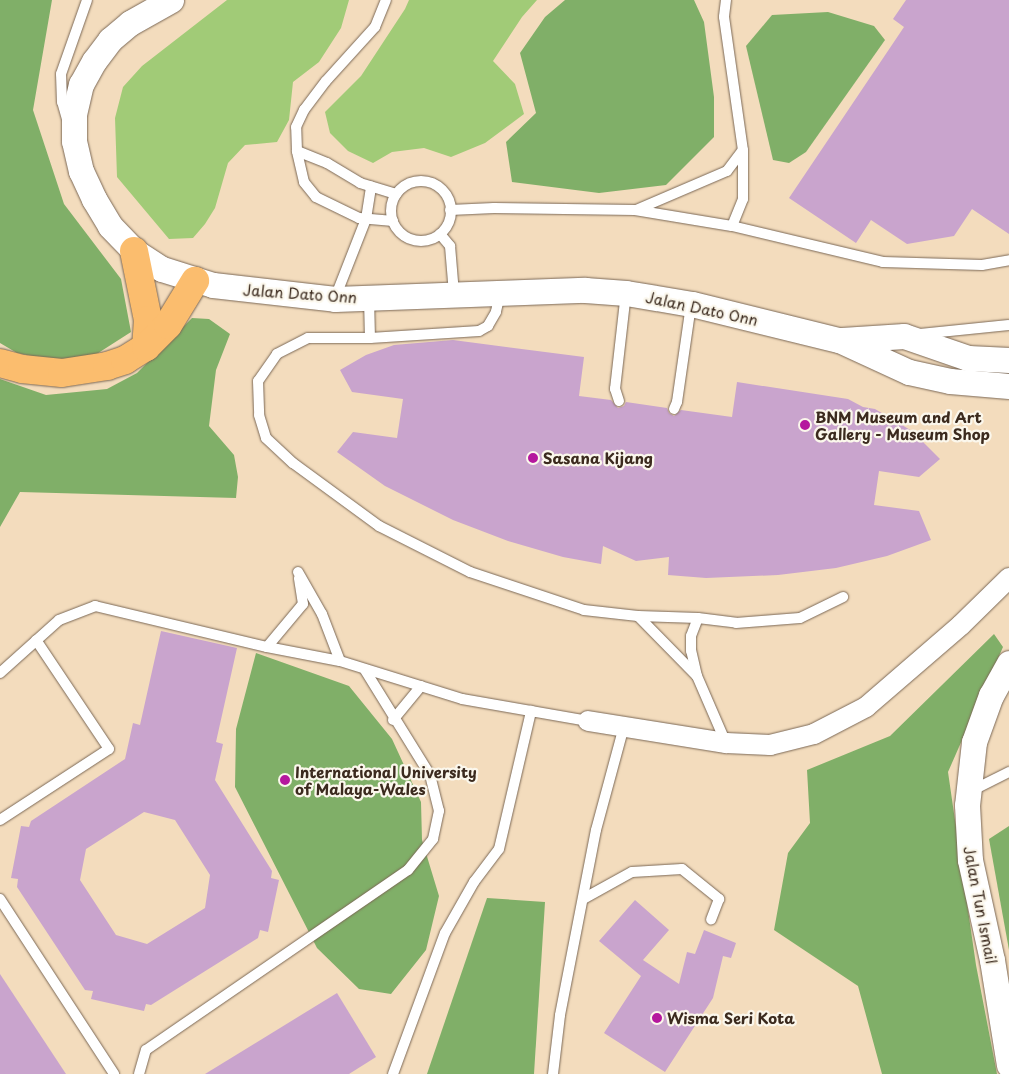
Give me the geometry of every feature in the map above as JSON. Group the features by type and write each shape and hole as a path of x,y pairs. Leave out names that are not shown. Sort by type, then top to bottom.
{"highway":[{"path":"134,251 148,320 146,347"},
{"path":"1,364 38,372 87,370 125,360 146,347 168,325 195,281"}],"street":[{"name":"Jalan Dato Onn","path":"171,0 144,7 130,23 110,40 94,61 81,84 74,114 74,141 81,171 94,199 110,226 134,251 162,269 195,281 222,287 335,299 585,290 626,293 692,304 839,340 909,372 1003,390"},
{"name":"Jalan Dato Onn","path":"839,340 904,336 968,358 1009,360"},
{"path":"588,721 726,743 770,745 814,734 866,707 961,625 1009,578"},
{"name":"Jalan Tun Ismail","path":"1009,663 992,695 974,742 968,793 970,860 992,960 1009,1064"}],"lane":[{"path":"74,141 62,102 61,74 87,0"},
{"path":"386,0 375,27 326,81 304,110 296,127 304,182 316,197 359,218 393,221"},
{"path":"726,0 724,17 743,150 743,199 732,226"},
{"path":"635,210 727,171 743,150"},
{"path":"298,151 327,163 360,183 396,194"},
{"path":"412,183 432,184 441,190 447,198 450,210 446,227 440,234 426,240 412,240 397,229 393,221 392,202 396,194 412,183"},
{"path":"335,299 366,219 371,186"},
{"path":"450,210 494,208 635,210 732,226 884,262 982,265 1009,260"},
{"path":"440,234 450,246 455,296"},
{"path":"619,401 615,389 626,293"},
{"path":"500,294 496,312 488,326 479,331 370,338 308,338 277,354 258,381 259,415 266,438 293,463 379,526 470,572 584,610 638,616 698,618 736,623 800,618 843,597"},
{"path":"369,298 370,338"},
{"path":"674,409 678,402 692,304"},
{"path":"904,336 1009,325"},
{"path":"267,647 303,604 298,572 322,614 340,661"},
{"path":"0,673 60,620 95,606 267,647 340,661 462,699 588,721"},
{"path":"638,616 697,676"},
{"path":"698,618 691,636 691,651 697,676 726,743"},
{"path":"0,820 109,749 36,640"},
{"path":"139,1074 146,1050 408,870 433,839 439,811 430,775 394,720 365,670"},
{"path":"394,720 421,686"},
{"path":"393,1074 445,933 474,882 499,849 532,711"},
{"path":"553,1074 560,1015 596,830 624,726"},
{"path":"968,793 1009,772"},
{"path":"583,899 632,872 682,869 718,899 711,920"},
{"path":"0,899 114,1074"}],"green space":[{"path":"0,0 52,0 33,110 64,204 121,279 131,332 92,357 60,362 17,353 0,343"},
{"path":"227,0 349,0 341,28 319,62 293,82 289,120 277,142 245,145 228,163 215,208 205,224 193,238 169,239 117,177 115,118 123,87 142,66"},
{"path":"409,0 537,0 522,17 493,61 515,84 524,114 485,143 451,157 424,148 392,152 373,163 348,151 330,133 325,112 361,76"},
{"path":"565,0 694,0 704,22 714,97 714,137 666,185 599,193 512,182 506,142 536,113 520,53 545,17"},
{"path":"828,12 874,26 885,40 806,152 789,163 773,160 746,46 772,15"},
{"path":"192,318 209,319 230,334 216,370 209,426 234,455 238,477 236,498 20,492 0,527 0,379 46,395 107,389 137,373"},
{"path":"994,634 1003,647 948,772 976,965 997,1074 882,1074 858,986 774,930 788,853 810,823 807,770 890,736"},
{"path":"256,653 349,686 392,739 421,802 422,840 439,896 426,950 391,994 359,989 317,948 235,787 236,729"},
{"path":"1009,826 1009,950 989,839"},
{"path":"487,898 545,902 534,1074 427,1074"}],"building":[{"path":"906,0 1009,0 1009,234 972,209 954,236 907,244 871,220 856,243 789,198 904,27 893,19"},
{"name":"Sasana Kijang","path":"453,340 584,357 579,396 611,400 618,408 624,406 626,402 667,408 669,413 674,416 681,410 732,417 737,382 848,399 863,407 875,409 912,431 940,459 919,477 879,471 874,505 919,511 931,540 887,556 836,568 778,575 706,578 668,575 669,557 636,561 603,546 601,564 563,557 508,541 453,520 385,486 337,452 353,432 397,438 403,399 352,392 340,370 366,355 394,345"},
{"path":"161,631 237,648 216,742 223,744 215,780 272,871 271,878 279,880 268,932 260,930 258,938 151,1005 146,1004 144,1011 91,999 93,991 85,990 17,887 18,879 11,878 21,826 29,827 31,821 125,759 133,723 140,725","holes":["144,812 175,820 210,875 205,908 147,944 116,935 80,880 86,849"]},
{"name":"Wisma Seri Kota","path":"635,900 669,930 643,960 679,984 687,952 695,954 704,930 736,943 731,958 723,956 713,998 665,1072 604,1033 641,976 599,941"},
{"path":"0,974 66,1074 0,1074"},
{"path":"337,993 376,1057 349,1074 205,1074"}],"place":[{"name":"BNM Museum and Art Gallery - Museum Shop","path":"805,425"},
{"name":"Sasana Kijang","path":"533,458"},
{"name":"International University of Malaya-Wales","path":"285,780"},
{"name":"Wisma Seri Kota","path":"657,1018"}]}
